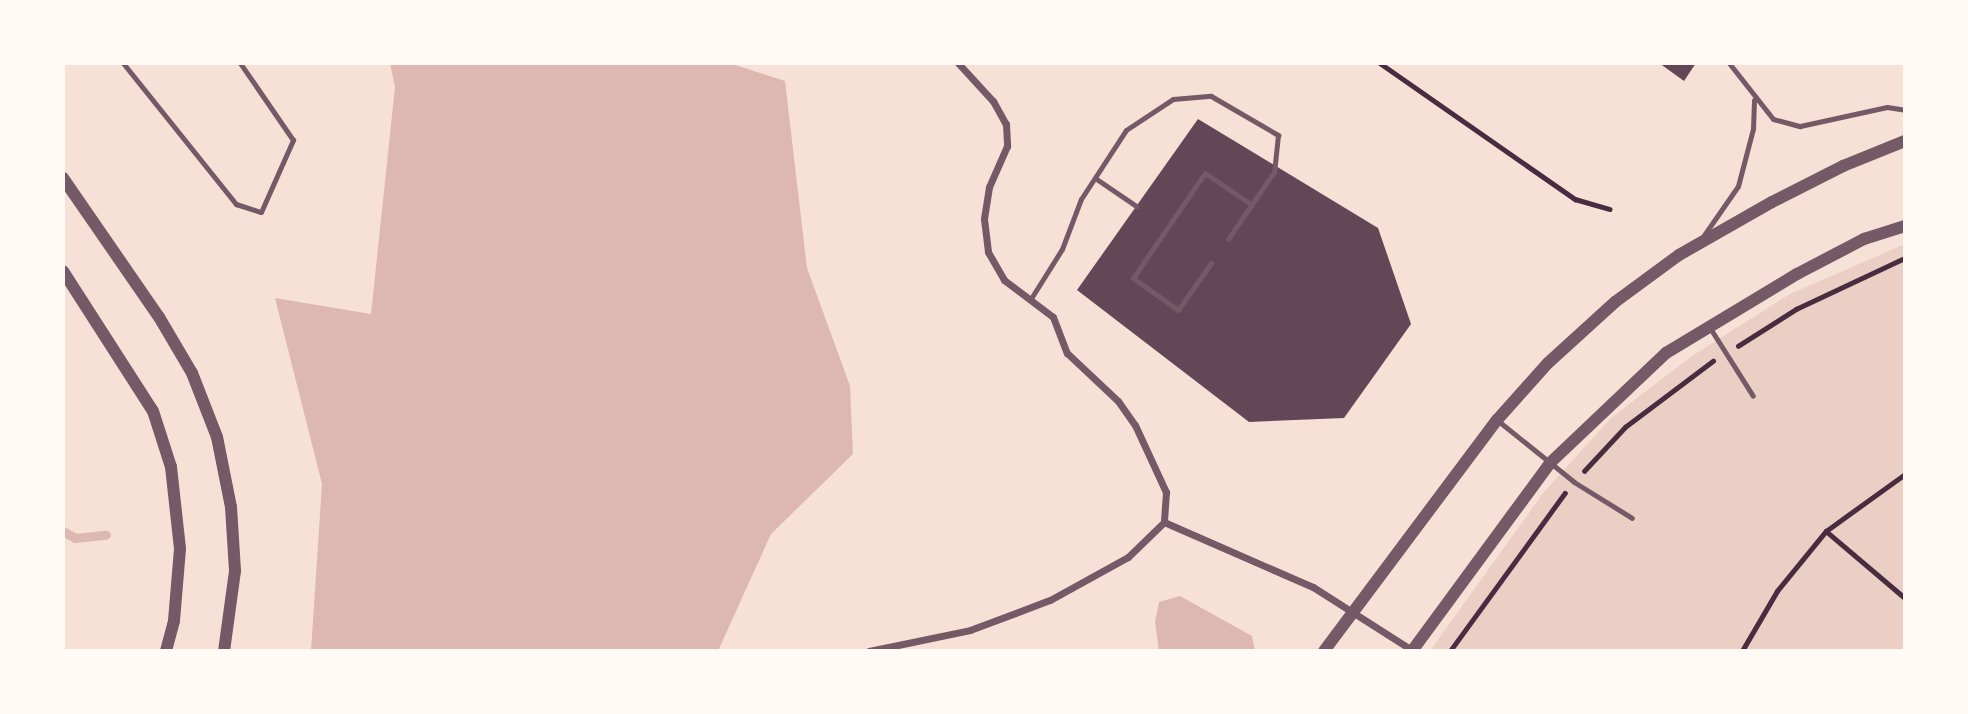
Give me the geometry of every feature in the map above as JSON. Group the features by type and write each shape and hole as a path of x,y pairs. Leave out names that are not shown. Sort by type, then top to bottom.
{"street":[{"path":"869,651 970,630 1050,600 1128,557 1164,522 1166,492 1135,425 1118,401 1067,354 1053,317 1004,280 988,252 985,230 989,187 1007,146 1006,124 993,101 958,63"},
{"path":"1324,651 1497,420 1548,363 1615,302 1697,245 1843,166 1905,141"},
{"path":"63,178 159,317 192,373 217,437 231,507 235,570 224,651"},
{"path":"1164,522 1312,587 1350,614 1412,651 1550,463 1666,353 1852,245 1905,226"},
{"path":"63,271 153,411 171,467 180,549 174,621 166,651"}],"lane":[{"path":"123,63 236,204 261,212 293,141 240,63"},
{"path":"1730,64 1754,100 1773,119 1800,126 1887,107 1905,110"},
{"path":"1030,300 1062,249 1095,178 1126,130 1173,99 1211,96 1279,135 1274,172 1228,239"},
{"path":"1697,245 1738,186 1753,129 1754,100"},
{"path":"1211,263 1178,310 1133,278 1205,173 1252,205"},
{"path":"1095,178 1136,206"},
{"path":"1709,326 1753,396"},
{"path":"1497,420 1574,482 1632,518"}],"path":[{"path":"1380,63 1575,200 1610,209"},
{"path":"1450,651 1574,482 1625,427 1726,353 1796,309 1905,258"},
{"path":"1742,651 1777,592 1826,531 1905,474"},
{"path":"1826,531 1905,598"}],"shaded area":[{"path":"390,63 729,63 785,81 807,268 850,386 853,454 771,534 718,651 311,651 322,484 275,298 371,314 395,87"},
{"path":"1905,244 1905,651 1430,651 1544,492 1611,418 1692,356 1790,294"},
{"path":"1180,596 1252,636 1255,651 1159,651 1155,622 1159,602"}],"building":[{"path":"1659,63 1696,63 1684,81"},
{"path":"1198,119 1378,228 1411,324 1344,418 1249,422 1077,290"}],"waterway":[{"path":"63,531 75,538 106,535"}]}
